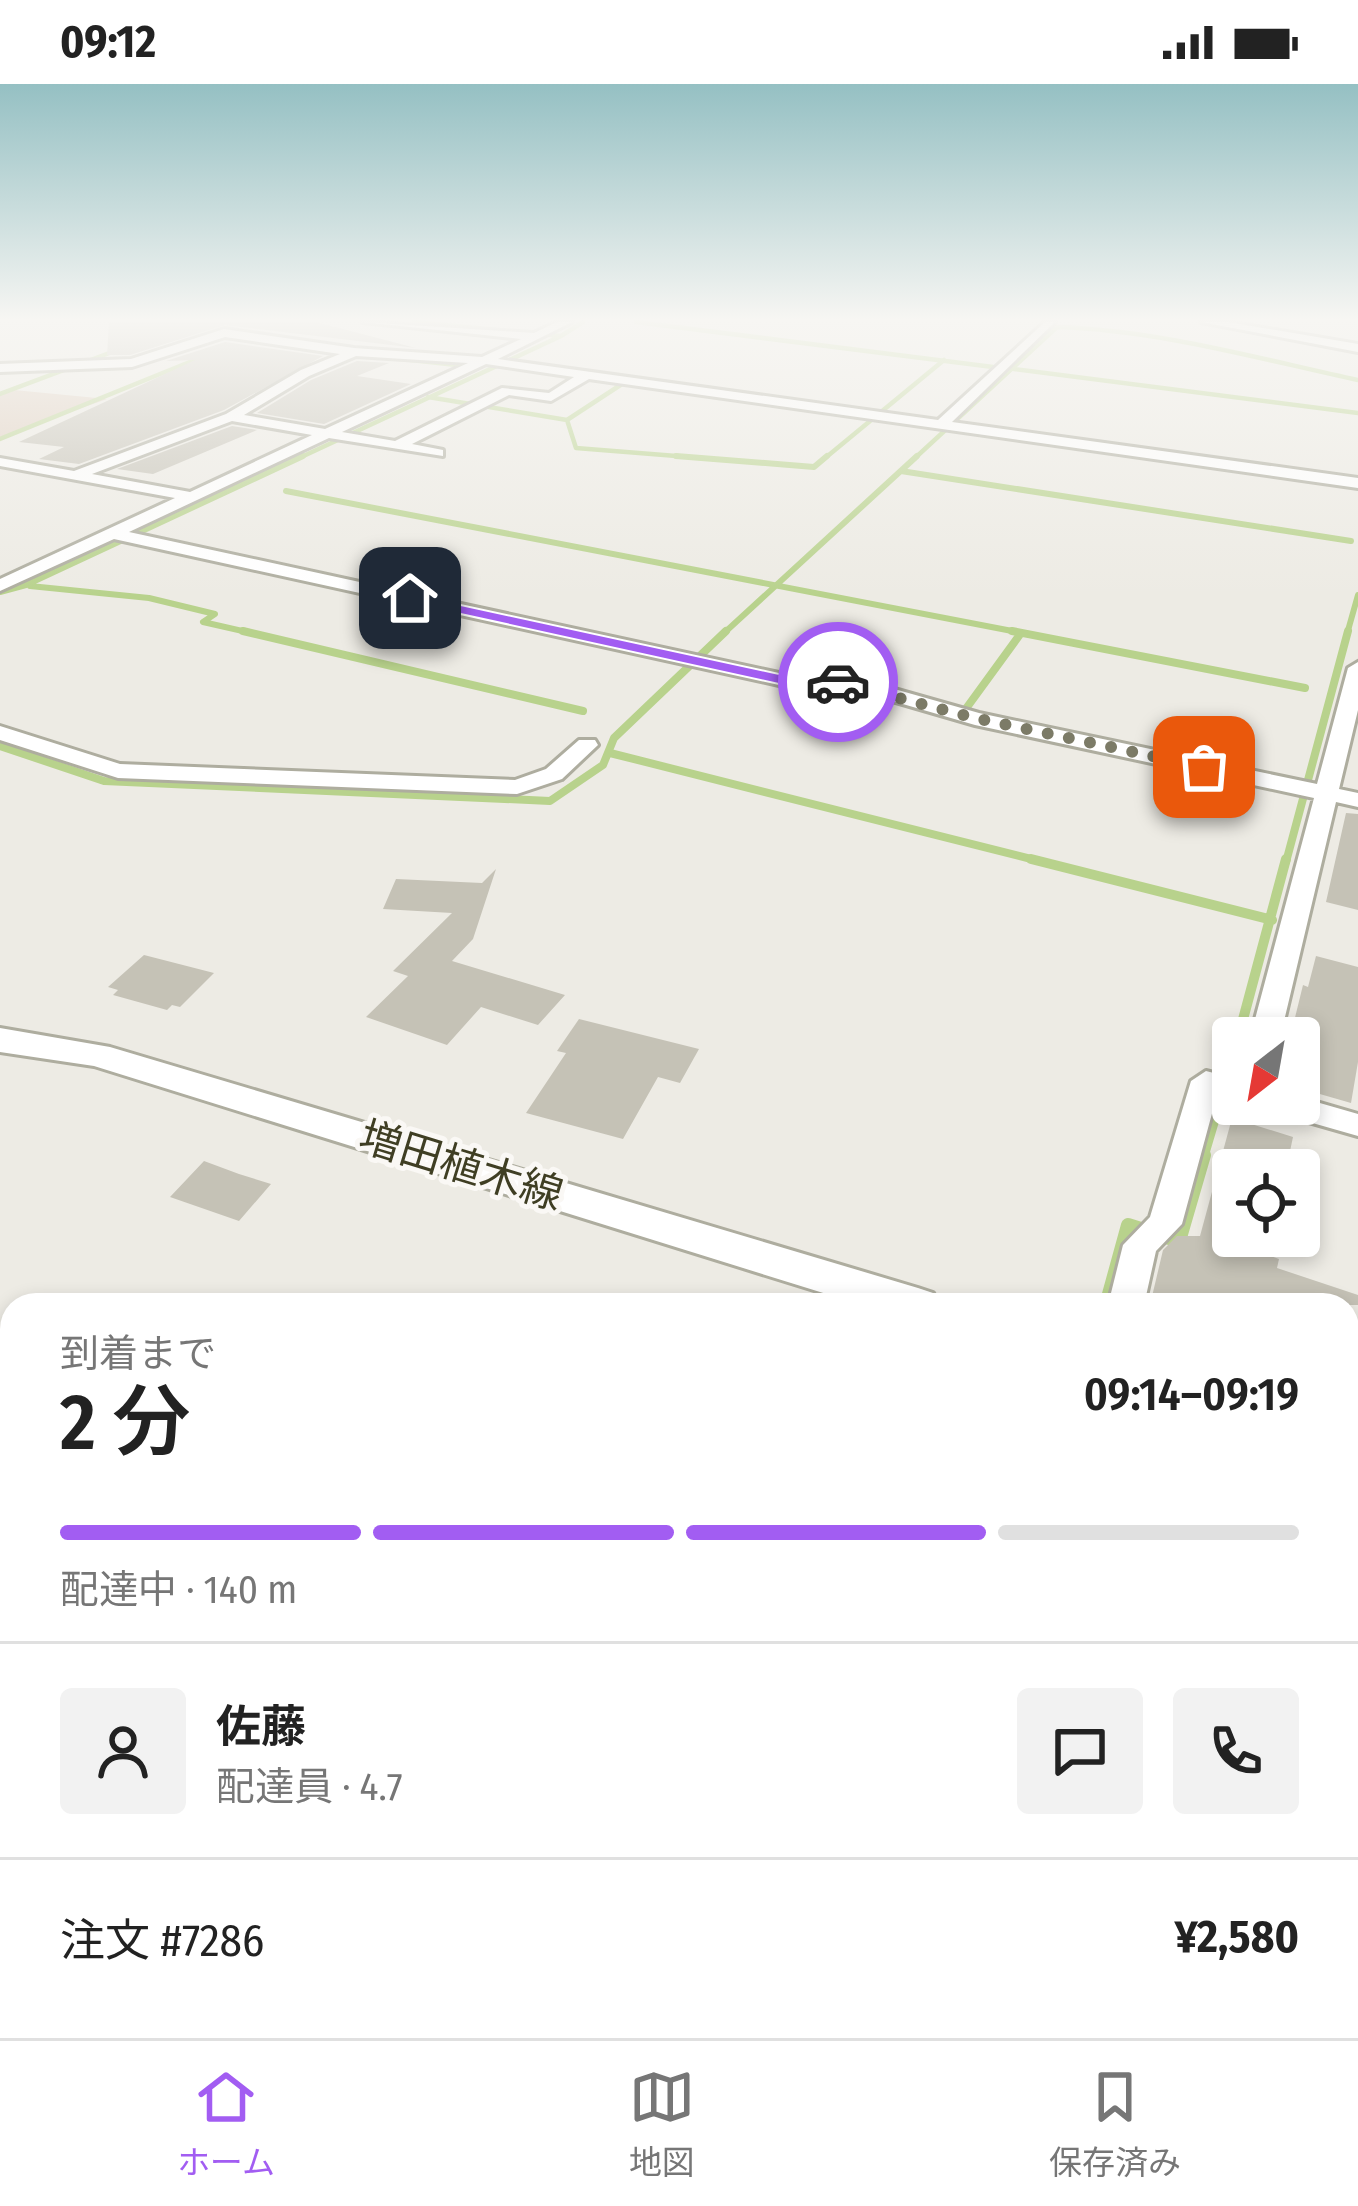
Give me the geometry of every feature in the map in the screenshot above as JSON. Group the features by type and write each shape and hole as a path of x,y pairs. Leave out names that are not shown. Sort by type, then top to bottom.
{"street":[{"path":"79,474 236,413"},
{"path":"0,586 386,413"},
{"path":"398,446 462,413"},
{"path":"853,413 1358,483"},
{"path":"948,426 961,413"},
{"path":"231,416 438,453"},
{"path":"0,462 193,497"},
{"path":"114,534 788,681 859,685 975,718 1358,800"},
{"path":"1269,1017 1312,790 1358,668"},
{"path":"0,734 118,771 517,787 554,774 582,749"},
{"name":"増田植木線","path":"0,1040 97,1055 879,1293"},
{"path":"1130,1293 1212,1103"},
{"path":"1320,1114 1358,1125"}],"shaded area":[{"path":"0,413 67,413 0,437"}],"building":[{"path":"81,413 215,413 79,464 39,459 64,447 19,442"},
{"path":"258,413 348,413 324,424"},
{"path":"232,426 257,430 153,474 117,469"},
{"path":"1346,813 1358,814 1358,910 1326,902"},
{"path":"496,869 473,939 452,961 565,995 538,1025 481,1007 447,1045 366,1017 408,976 393,971 452,913 383,909 396,879 482,883"},
{"path":"144,955 214,973 180,1007 172,1005 167,1010 113,995 118,990 108,987"},
{"path":"1316,956 1358,967 1358,1062 1351,1103 1320,1094 1320,1017 1295,1017 1303,985 1308,987"},
{"path":"579,1019 699,1049 680,1083 658,1077 623,1139 526,1113 566,1053 557,1051"},
{"path":"1230,1125 1254,1125 1293,1137 1290,1149 1224,1149"},
{"path":"204,1161 271,1184 239,1221 170,1197"},
{"path":"1212,1192 1212,1257 1273,1257 1279,1259 1277,1268 1352,1293 1153,1293 1163,1250 1177,1236 1200,1236"}],"waterway":[{"path":"0,439 64,413"},
{"path":"297,459 395,413"},
{"path":"526,413 567,420"},
{"path":"567,420 577,413"},
{"path":"824,459 880,413"},
{"path":"914,459 964,413"},
{"path":"567,420 576,448 714,459"},
{"path":"0,592 26,585 303,456"},
{"path":"676,456 814,467 827,456"},
{"path":"776,585 917,456"},
{"path":"901,471 1351,541"},
{"path":"286,491 776,585"},
{"path":"723,634 776,585"},
{"path":"776,585 1028,634"},
{"path":"30,586 149,598 215,614 203,622 249,632"},
{"path":"1347,634 1358,595"},
{"path":"243,631 249,632"},
{"path":"0,746 104,781 550,801 603,765 614,738 726,631"},
{"path":"1012,631 1305,688"},
{"path":"1286,862 1348,631"},
{"path":"249,632 256,634"},
{"path":"249,632 583,711"},
{"path":"965,710 1021,633"},
{"path":"610,753 1043,862"},
{"path":"1031,859 1270,919"},
{"path":"1270,919 1286,859"},
{"path":"1244,1017 1270,919"},
{"path":"1203,1158 1213,1125"},
{"path":"1109,1293 1128,1225 1179,1241 1204,1155"}],"way so far":[{"path":"838,682 975,718 1204,767"}],"route":[{"path":"410,598 788,681 838,682"}]}
